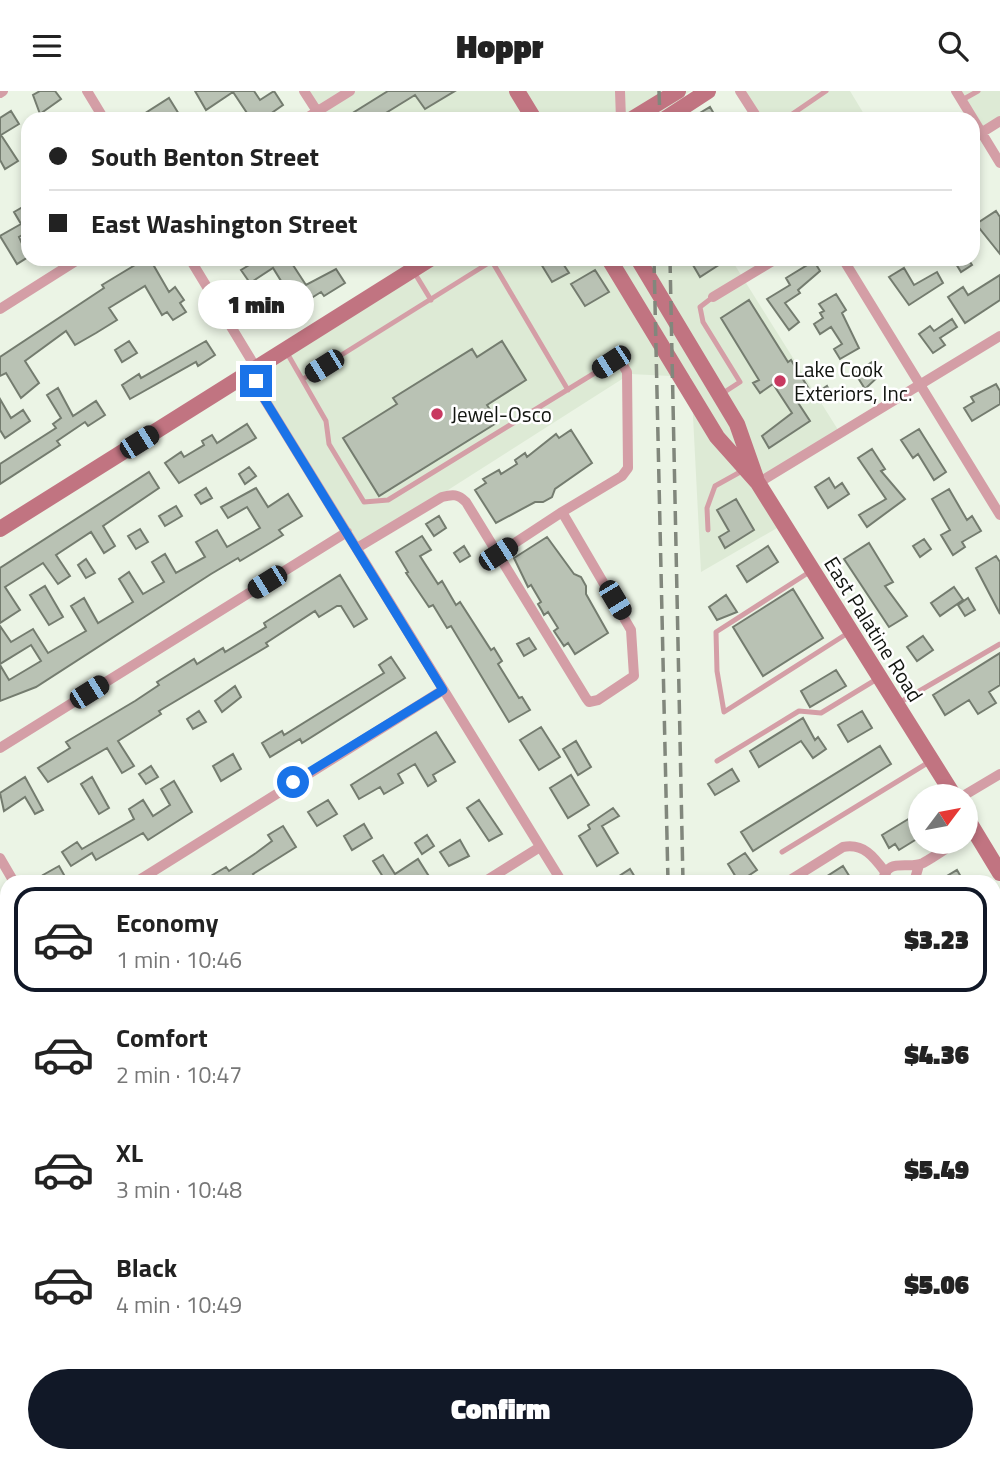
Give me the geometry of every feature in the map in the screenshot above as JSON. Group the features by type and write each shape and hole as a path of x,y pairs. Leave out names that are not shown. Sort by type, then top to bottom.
{"main road":[{"path":"517,91 530,112"},
{"path":"644,112 678,91"},
{"path":"676,112 708,91"},
{"path":"0,529 285,350 406,266"},
{"name":"East Palatine Road","path":"613,266 717,437 758,483 946,784"},
{"name":"East Palatine Road","path":"642,266 737,424 758,483"},
{"path":"978,841 1000,873"}],"street":[{"path":"87,91 100,112"},
{"path":"304,91 317,112"},
{"path":"323,112 350,91"},
{"path":"620,91 621,112"},
{"path":"740,91 754,112"},
{"path":"959,96 966,112"},
{"path":"980,133 1000,121"},
{"path":"980,139 1000,163"},
{"path":"0,309 68,266"},
{"path":"194,266 256,368 260,392 558,875"},
{"path":"713,297 764,266"},
{"path":"847,266 1000,515"},
{"path":"758,483 1000,336"},
{"path":"498,554 622,477 628,468 627,372 621,362"},
{"path":"357,548 452,494 466,502 589,702 598,700 631,680 634,671 628,622 562,512"},
{"path":"0,748 347,532"},
{"path":"147,875 443,690"},
{"path":"978,787 1000,774"},
{"path":"798,875 843,847 853,845 866,850 882,875"},
{"path":"495,875 540,847"},
{"path":"887,875 901,863 919,865 937,854"},
{"path":"0,858 10,875"},
{"path":"916,875 919,865"}],"lane":[{"path":"795,112 826,91"},
{"path":"959,96 978,91"},
{"path":"410,266 431,300"},
{"path":"303,379 486,266"},
{"path":"497,266 568,390"},
{"path":"713,297 700,307 702,322 740,382 721,395"},
{"path":"285,350 327,421 329,444 364,502 387,500 611,362 621,362"},
{"path":"708,530 707,508 715,487 745,470"},
{"path":"813,570 716,632 717,671 724,712 851,632"},
{"path":"897,705 1000,643"},
{"path":"717,761 799,711 821,713 879,677"},
{"path":"782,852 932,761"}],"shaded area":[{"path":"305,91 691,91 684,95 686,112 318,112"},
{"path":"740,91 850,91 863,112 754,112"},
{"path":"956,91 1000,91 1000,121 982,133 980,112 969,112"},
{"path":"410,266 735,266 840,433 758,483 784,524 701,572 691,377 630,374 357,548 260,392 256,368 412,269"}],"building":[{"path":"40,91 55,91 61,99 39,112 33,95"},
{"path":"195,91 254,91 260,100 274,91 283,105 273,112 246,112 233,92 206,110"},
{"path":"388,91 455,91 425,109 415,95 387,112 354,112"},
{"path":"169,98 178,112 147,112"},
{"path":"11,111 19,124 1,135 18,161 5,169 0,160 0,118"},
{"path":"21,208 21,224 14,212"},
{"path":"996,211 1000,217 1000,254 980,229 980,221"},
{"path":"21,224 21,261 17,264 0,236"},
{"path":"133,266 154,266 169,292 175,287 184,300 180,303 186,312 173,320 167,312 162,315 145,286 109,308 117,320 75,345 66,331 25,361 39,383 21,398 6,373 0,376 0,357 104,288 102,285"},
{"path":"248,266 294,266 306,285 336,269 345,283 324,296 321,292 275,321 264,304 286,289 273,268 250,283 241,270"},
{"path":"542,266 564,266 569,273 552,282"},
{"path":"694,266 717,266 700,277"},
{"path":"806,266 817,266 820,271 798,290 800,293 785,303 799,322 789,330 767,299 790,285 786,278"},
{"path":"957,266 970,266 961,272"},
{"path":"904,268 914,285 937,272 943,283 909,305 889,277"},
{"path":"595,270 609,292 585,306 571,284"},
{"path":"1000,275 1000,300 965,323 948,297 963,287 968,295"},
{"path":"836,294 846,310 842,313 859,348 840,359 834,349 842,344 831,327 820,334 814,324 823,318 820,313 824,311 819,304"},
{"path":"749,300 788,362 791,360 809,389 795,398 810,421 769,448 762,436 792,413 773,384 760,393 753,383 759,380 721,318"},
{"path":"952,319 957,327 940,338 945,345 933,353 919,334 930,326 934,331"},
{"path":"129,341 137,353 122,362 115,350"},
{"path":"206,341 215,355 198,366 196,362 130,399 122,385 139,374 141,378"},
{"name":"Jewel-Osco","path":"502,341 526,380 487,405 498,422 379,496 343,438 397,404 393,398 472,349 477,357"},
{"path":"872,362 881,374 865,389 855,373"},
{"path":"996,384 1000,391 1000,404 972,421 964,408 974,402 971,397"},
{"path":"827,386 832,395 822,402 816,393"},
{"path":"58,388 73,416 96,401 105,415 88,426 85,422 57,441 60,445 0,484 0,464 56,428 53,424 61,418 47,395"},
{"path":"0,399 11,418 23,410 30,421 5,438 0,430"},
{"path":"247,424 256,438 179,483 165,463 181,452 184,457 204,445 202,441 212,435 217,443"},
{"path":"919,429 946,472 934,480 918,454 913,458 901,440"},
{"path":"571,430 592,463 555,489 552,497 543,502 535,502 496,523 475,490 486,483 483,479 499,470 501,474 517,464 515,460 525,453 527,457 556,434 559,438"},
{"path":"872,449 885,469 881,471 905,499 867,527 859,515 886,499 858,458"},
{"path":"249,467 256,476 245,484 239,474"},
{"path":"149,472 159,488 103,526 115,546 104,553 91,532 56,555 70,576 58,584 43,563 5,587 20,610 0,623 0,568"},
{"path":"829,478 835,488 842,483 849,494 828,508 815,487"},
{"path":"206,488 212,498 201,504 195,495"},
{"path":"256,488 268,507 288,494 302,516 279,530 283,535 240,561 238,558 211,574 36,687 0,701 0,665 9,680 41,661 31,645 0,664 0,626 11,642 33,629 48,653 86,631 71,606 84,598 98,623 133,602 119,579 129,572 143,594 164,582 152,562 165,554 176,573 205,557 196,542 217,530 227,547 260,528 247,507 228,518 221,507"},
{"path":"949,489 967,520 972,516 981,531 962,542 965,547 953,555 941,535 950,530 932,499"},
{"path":"736,499 754,530 725,548 719,537 729,531 717,510"},
{"path":"176,506 182,516 165,526 159,516"},
{"path":"439,516 446,528 434,536 426,524"},
{"path":"140,529 148,542 136,549 128,536"},
{"path":"422,536 431,550 420,556 438,584 442,581 456,605 460,602 491,650 494,648 502,661 498,664 519,698 522,697 530,710 509,722 451,626 447,628 433,605 429,607 406,573 408,572 396,552"},
{"path":"547,537 574,574 581,577 586,586 586,594 608,633 575,654 568,643 564,646 554,631 558,628 548,612 544,615 538,604 541,602 531,585 528,587 514,558"},
{"path":"924,539 931,549 920,557 913,546"},
{"path":"869,543 893,582 885,586 907,616 889,627 844,559"},
{"path":"464,546 470,556 460,562 454,553"},
{"path":"768,546 778,562 747,582 737,566"},
{"path":"996,556 1000,562 1000,614 976,568"},
{"path":"86,559 95,573 86,578 78,565"},
{"path":"340,575 367,619 354,627 341,606 319,617 315,611 266,643 268,646 159,711 161,714 118,741 134,766 122,773 107,748 48,782 38,768 70,748 66,742 135,701 159,685 157,682 194,659 197,664 223,648 225,652 266,627 264,623"},
{"path":"45,586 63,617 49,625 30,595"},
{"path":"954,587 963,600 940,616 931,603"},
{"path":"793,589 823,638 763,676 733,627"},
{"path":"726,595 737,612 717,620 709,607"},
{"path":"968,598 975,610 965,616 958,605"},
{"path":"923,636 933,650 917,661 907,647"},
{"path":"529,638 536,649 524,656 517,644"},
{"path":"1000,653 1000,685 989,692 996,703 978,714 969,700 945,715 933,695"},
{"path":"391,657 405,678 302,743 300,739 270,757 262,743 282,731 284,735 384,673 379,665"},
{"path":"836,670 846,686 810,707 801,691"},
{"path":"235,686 241,697 222,712 215,701"},
{"path":"199,711 206,722 193,729 187,719"},
{"path":"862,711 872,728 848,742 838,725"},
{"path":"803,718 815,740 818,737 826,749 813,758 801,741 759,767 750,751"},
{"path":"541,727 560,757 539,770 520,740"},
{"path":"436,732 455,762 433,775 436,781 428,786 415,764 398,774 403,783 384,794 380,787 359,799 351,785"},
{"path":"576,741 591,767 578,775 563,749"},
{"path":"880,746 891,764 753,851 741,832"},
{"path":"233,754 241,769 221,781 213,766"},
{"path":"151,766 158,777 146,784 139,774"},
{"path":"732,769 739,781 715,795 708,784"},
{"path":"571,775 589,805 568,818 550,788"},
{"path":"25,777 43,810 35,814 25,797 4,811 0,793"},
{"path":"92,777 109,808 99,814 81,784"},
{"path":"174,781 192,812 148,840 143,833 96,860 92,853 71,866 62,852 77,842 82,849 134,819 129,809 143,800 153,816 170,805 161,789"},
{"path":"328,800 337,814 317,826 308,812"},
{"path":"479,800 502,834 489,841 467,808"},
{"path":"613,808 619,816 602,826 618,853 597,866 579,836 590,829 588,825"},
{"path":"908,819 908,844 899,850 895,844 889,848 882,835"},
{"path":"364,824 372,838 352,850 344,836"},
{"path":"283,826 296,847 254,875 213,875 226,867 229,871 256,853 272,841 268,835"},
{"path":"427,835 434,846 422,854 415,843"},
{"path":"460,840 469,856 449,866 440,852"},
{"path":"745,853 757,870 750,875 735,875 728,864"},
{"path":"383,855 395,874 418,859 428,875 382,875 373,861"},
{"path":"59,866 64,875 43,875"},
{"path":"843,866 849,875 829,875"},
{"path":"630,869 634,875 621,875"}],"railway":[{"path":"659,91 660,112"},
{"path":"654,266 668,875"},
{"path":"670,266 683,875"}],"place":[{"name":"Lake Cook Exteriors, Inc.","path":"780,381"},
{"name":"Jewel-Osco","path":"437,414"}],"route":[{"path":"256,381 260,392 443,690 293,782"}]}
